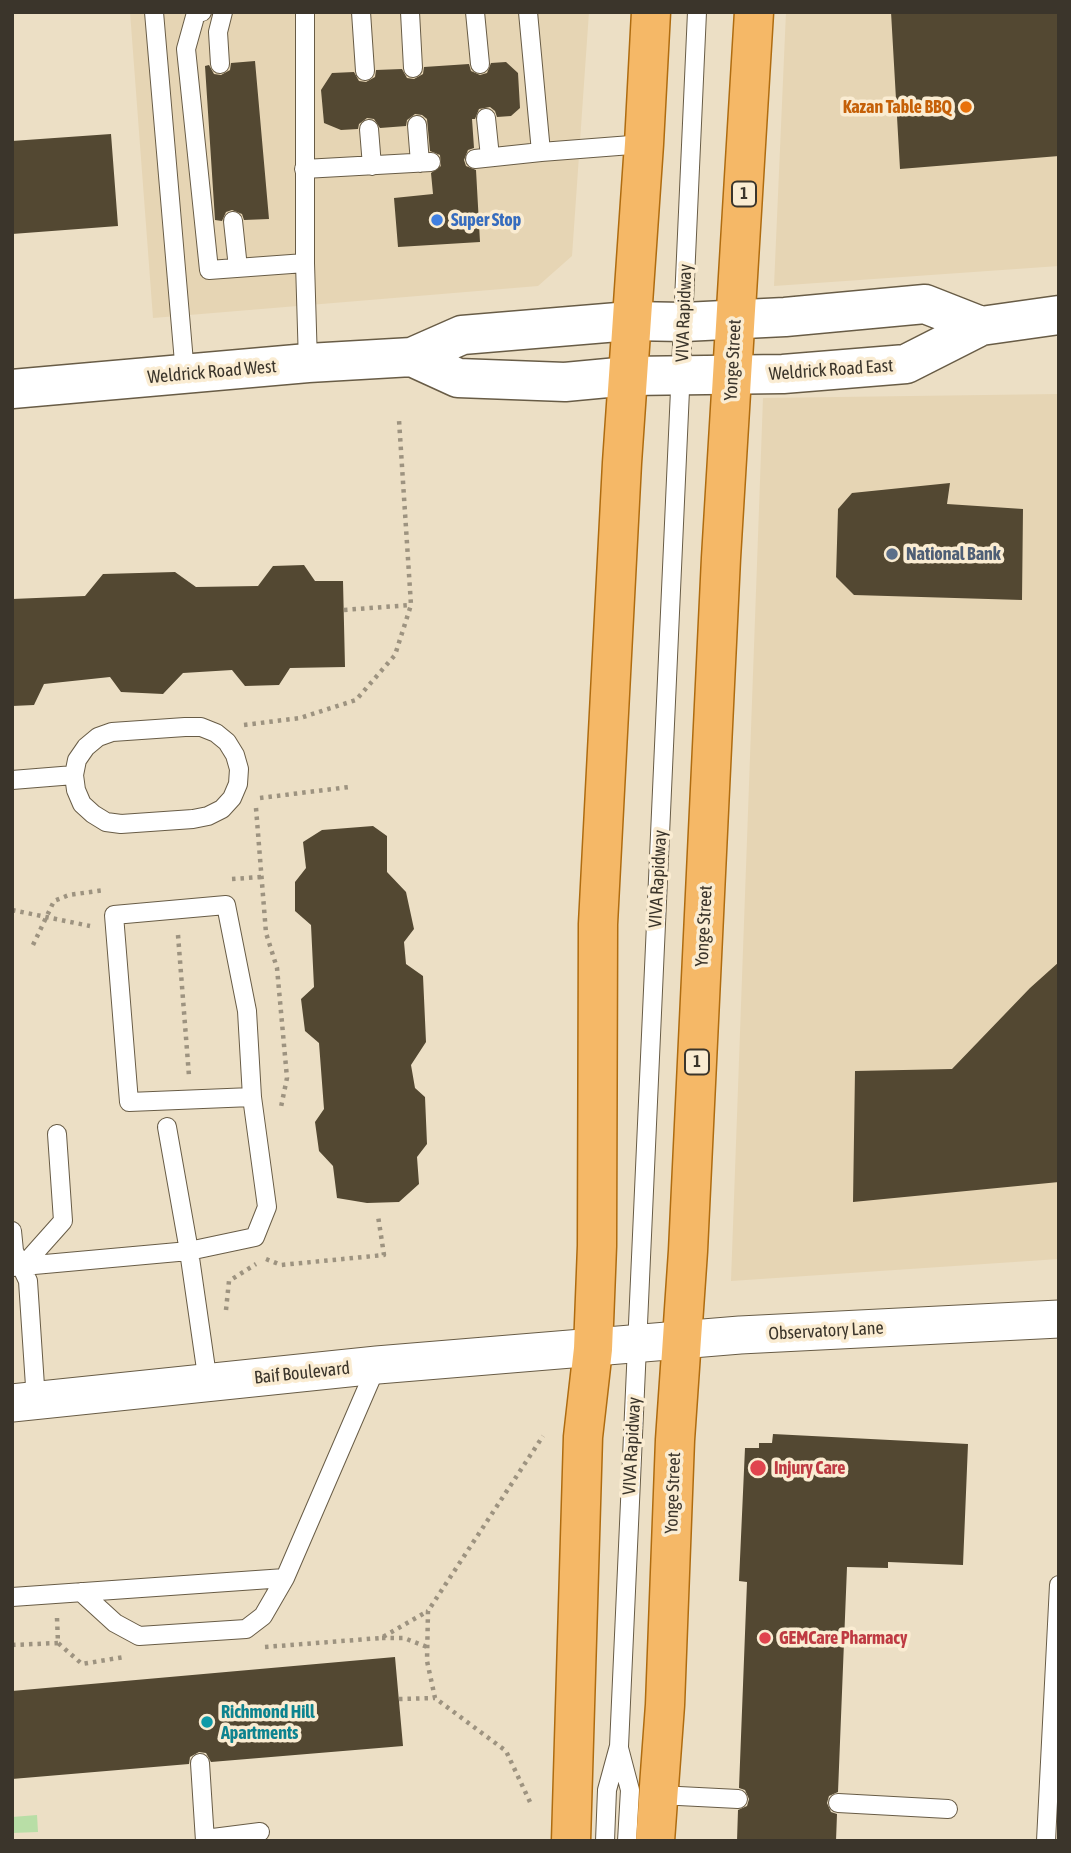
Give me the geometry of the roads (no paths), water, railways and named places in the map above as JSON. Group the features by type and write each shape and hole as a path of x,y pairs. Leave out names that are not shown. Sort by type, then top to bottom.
{"main road":[{"path":"571,1841 583,1437 593,1349 597,1246 598,924 622,463 651,12"},
{"name":"Yonge Street","path":"655,1841 665,1705 675,1440 731,376 754,12"}],"street":[{"name":"Weldrick Road East","path":"631,321 735,320 925,304 981,326"},
{"name":"Weldrick Road East","path":"629,376 731,376 906,364 981,326 1059,315"},
{"name":"Weldrick Road West","path":"12,389 308,363 412,357 462,334 631,321"},
{"name":"Weldrick Road West","path":"412,357 458,378 565,382 629,376"},
{"name":"Observatory Lane","path":"593,1349 740,1335 1059,1319"},
{"name":"Baif Boulevard","path":"24,1402 377,1365 593,1349"}],"lane":[{"path":"154,12 185,374"},
{"path":"202,12 196,13 186,49 209,270 305,263"},
{"path":"220,64 218,32 223,12"},
{"path":"305,12 304,169 308,363"},
{"path":"361,12 365,71"},
{"path":"410,12 414,68"},
{"path":"475,12 480,64"},
{"path":"528,12 541,152"},
{"name":"VIVA Rapidway","path":"605,1841 607,1790 619,1746 697,12"},
{"path":"486,118 482,158 644,144"},
{"path":"304,169 425,163 417,125"},
{"path":"369,129 372,166"},
{"path":"233,221 238,268"},
{"path":"201,727 216,733 227,742 239,769 238,784 232,798 222,809 208,816 121,824 106,822 82,804 74,775 77,760 97,737 113,732 201,727"},
{"path":"12,780 74,775"},
{"path":"17,1267 189,1251 256,1237 267,1207 252,1097 247,1011 226,905 114,915 129,1102 252,1097"},
{"path":"167,1127 189,1251 208,1383"},
{"path":"17,1267 63,1221 57,1135"},
{"path":"12,1231 17,1267 29,1281 24,1402"},
{"path":"81,1592 115,1623 139,1636 246,1629 263,1616 285,1578 377,1365"},
{"path":"12,1597 285,1578"},
{"path":"1046,1841 1054,1777 1059,1585"},
{"name":"VIVA Rapidway","path":"619,1746 630,1790 627,1841"},
{"path":"200,1763 205,1840 260,1832"},
{"path":"659,1795 738,1799"},
{"path":"838,1803 948,1809"}],"place":[{"name":"Kazan Table BBQ","path":"966,107"},
{"name":"Super Stop","path":"437,220"},
{"name":"National Bank","path":"892,554"},
{"name":"Injury Care","path":"758,1468"},
{"name":"GEMCare Pharmacy","path":"765,1638"},
{"name":"Richmond Hill Apartments","path":"207,1722"}]}
